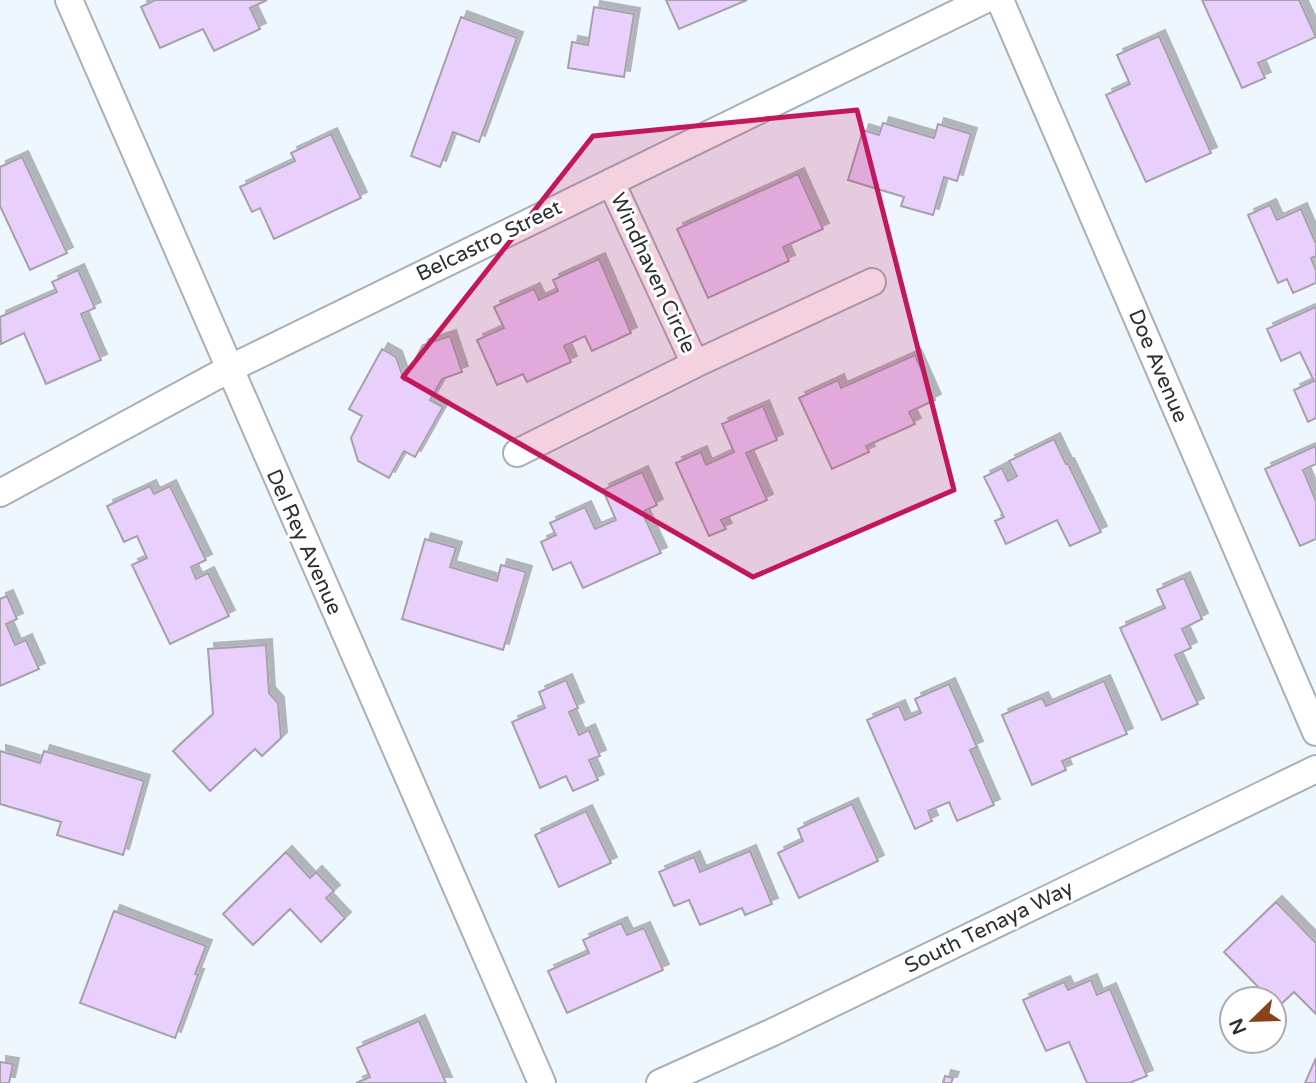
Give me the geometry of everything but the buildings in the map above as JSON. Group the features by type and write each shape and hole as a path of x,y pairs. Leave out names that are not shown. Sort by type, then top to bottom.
{"street":[{"name":"Del Rey Avenue","path":"69,0 541,1083"},
{"name":"Belcastro Street","path":"0,493 229,369 984,0"},
{"name":"Doe Avenue","path":"1000,0 1316,732"},
{"name":"Windhaven Circle","path":"611,181 695,364"},
{"name":"Windhaven Circle","path":"517,453 695,364 872,282"},
{"name":"South Tenaya Way","path":"660,1083 773,1032 1316,769"}],"highlighted area":[{"path":"857,110 954,490 753,577 403,377 593,136"}]}
